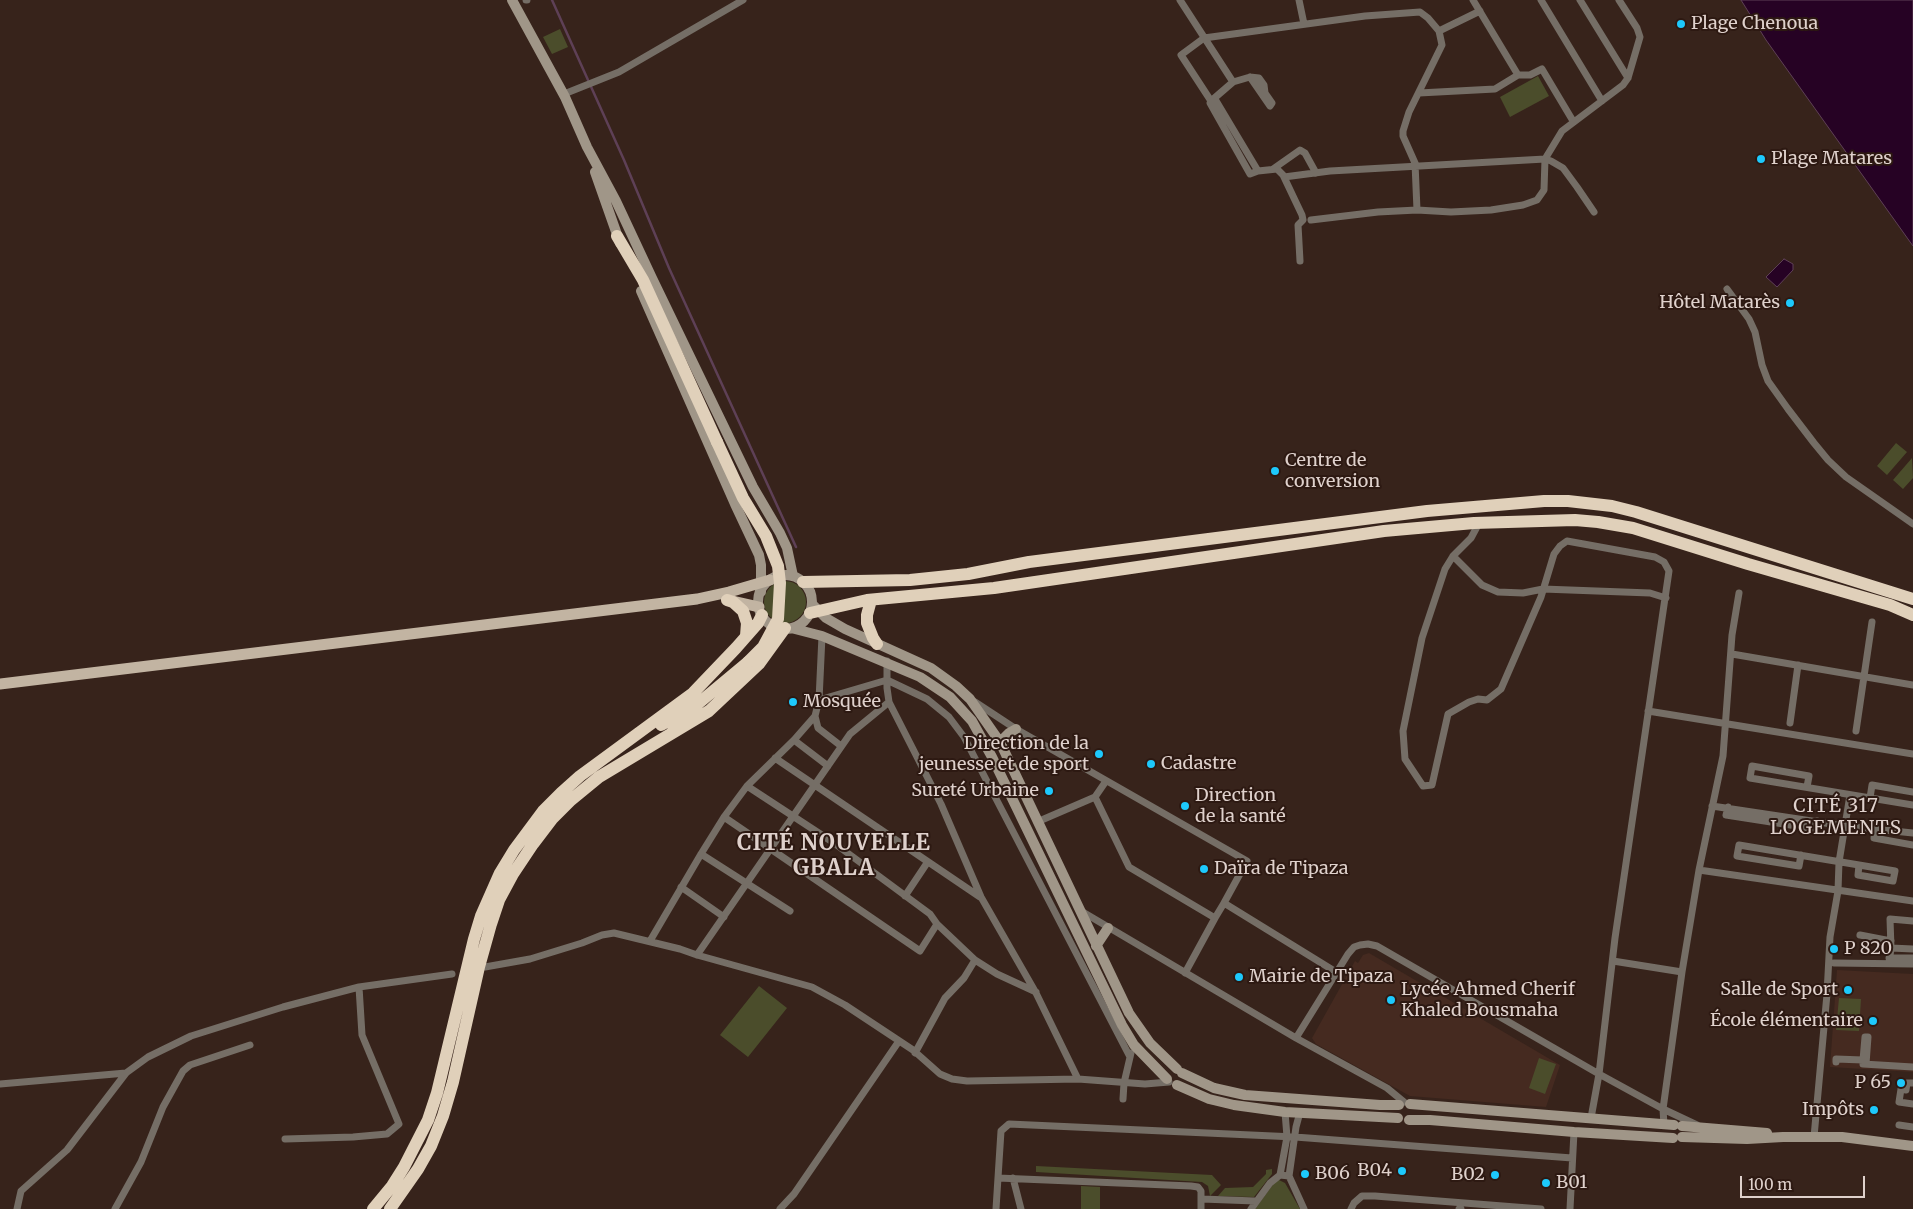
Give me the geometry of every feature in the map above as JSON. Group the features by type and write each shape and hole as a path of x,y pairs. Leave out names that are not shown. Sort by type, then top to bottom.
{"highway":[{"path":"617,236 638,271 743,498 766,536 778,566 780,584 778,619 763,647 651,746"},
{"path":"652,278 678,355"},
{"path":"798,579 910,580 968,574 1029,562 1426,511 1520,502 1560,501 1604,505 1636,512 1913,599"},
{"path":"813,609 870,600 994,588 1384,531 1479,523 1575,520 1633,528 1890,605 1913,615"},
{"path":"727,600 738,606 746,617 746,636"},
{"path":"870,600 867,623 869,631 877,644"},
{"path":"373,1209 392,1186 404,1167 428,1120 437,1093 474,939 489,895 500,873 529,829 561,793 580,776 694,694 758,623 761,611"},
{"path":"390,1209 418,1169 431,1146 443,1116 453,1082 486,941 499,900 513,874 533,844 552,819 571,800 599,777 709,711 759,664 788,628"},
{"path":"638,735 666,723 694,707"}],"main road":[{"path":"512,0 564,94 587,147 616,201 748,474 784,540 798,579 811,594 813,609 802,622 788,628"},
{"path":"587,147 617,236 731,496 759,554 764,585 761,611"},
{"path":"0,684 696,599 764,585 778,576 798,579"},
{"path":"696,599 727,600 761,611 770,623 822,636 886,662 920,677 939,689 960,708 979,733 1122,1025 1134,1045 1171,1082 1198,1094 1226,1103 1286,1112 1398,1118 1403,1121 1430,1120 1574,1132 1677,1138 1842,1137 1913,1146"},
{"path":"813,609 836,624 931,668 970,699 1000,742 1119,995 1140,1030 1159,1054 1180,1071 1214,1088 1245,1095 1370,1105 1404,1104 1591,1118 1762,1132 1783,1137"},
{"path":"1000,742 1016,729"},
{"path":"1096,946 1108,928"},
{"path":"1171,1082 1169,1072 1180,1071"},
{"path":"1398,1118 1396,1110 1404,1104"},
{"path":"1404,1104 1414,1111 1414,1116 1409,1120"},
{"path":"1673,1125 1684,1132 1677,1138"}],"street":[{"path":"564,94 619,72 743,0"},
{"path":"1180,0 1233,82"},
{"path":"1299,0 1304,24"},
{"path":"1473,0 1518,75"},
{"path":"1541,0 1602,101"},
{"path":"1580,0 1628,78"},
{"path":"1300,261 1298,224 1308,218 1417,210 1451,212 1483,210 1537,200 1543,194 1545,185 1544,159 1562,131 1623,85 1628,78 1640,37 1637,28 1619,0"},
{"path":"1213,100 1181,55 1204,38 1414,11 1424,14 1439,31 1442,41 1440,50 1409,112 1403,131 1403,136 1415,163 1417,210"},
{"path":"1439,31 1480,11"},
{"path":"1419,93 1495,89 1518,75 1530,76 1542,69 1573,121"},
{"path":"1250,77 1233,82 1210,103 1250,174 1273,169 1280,171 1301,210 1308,218"},
{"path":"1273,169 1300,150 1305,153 1316,173"},
{"path":"1284,177 1415,166 1544,159 1550,160 1563,168 1594,212"},
{"path":"1728,289 1749,319 1755,332 1762,365 1768,381 1803,430 1840,472 1913,524"},
{"path":"1479,523 1471,538 1453,556 1446,569 1422,638 1403,731 1405,759 1423,786 1432,785 1448,714 1469,702 1478,699 1488,700 1501,689 1543,589 1554,554 1560,546 1567,541 1655,557 1664,562 1669,570 1613,961 1599,1074 1591,1118"},
{"path":"1453,556 1482,585 1498,592 1523,593 1543,589 1650,593 1666,598"},
{"path":"1673,1125 1663,1109 1682,972 1723,756 1727,724 1732,635 1739,593"},
{"path":"1856,731 1872,622"},
{"path":"650,941 724,817 747,786 794,740 815,716 819,700 822,636"},
{"path":"1732,654 1913,685"},
{"path":"886,662 889,702 941,804 980,897 1036,992 1078,1079"},
{"path":"1790,723 1798,665"},
{"path":"819,700 887,680 927,699 940,708 957,726 1130,1057"},
{"path":"970,699 1016,729 1247,861 1185,973"},
{"path":"698,955 850,734 889,702"},
{"path":"1648,711 1913,754"},
{"path":"815,716 818,728 842,746"},
{"path":"794,740 828,766"},
{"path":"775,758 816,784 927,863 980,897"},
{"path":"1807,787 1809,776 1752,766 1750,778 1913,805"},
{"path":"1038,822 1095,797 1106,780"},
{"path":"1870,798 1872,785 1913,792"},
{"path":"747,786 834,843 930,914 937,924 974,960 996,974 1036,992"},
{"path":"1814,1137 1827,994 1830,936 1838,891 1839,862 1850,795"},
{"path":"1095,797 1129,867 1215,918"},
{"path":"1712,806 1845,826 1913,833"},
{"path":"724,817 920,951 937,924"},
{"path":"1875,828 1874,838 1913,845"},
{"path":"1800,855 1799,866 1737,856 1739,845 1800,855 1839,862 1859,865 1895,871 1893,881 1858,875 1859,865"},
{"path":"701,854 790,911"},
{"path":"905,896 927,863"},
{"path":"1700,870 1913,901"},
{"path":"681,887 724,917"},
{"path":"1224,903 1336,972"},
{"path":"1079,910 1296,1038 1386,1088 1404,1104"},
{"path":"1889,960 1891,944 1890,919 1913,921"},
{"path":"485,967 530,959 602,935 614,933 680,948 698,955 812,987 845,1005 899,1041 940,1074 952,1079 967,1081 1078,1079 1151,1084 1171,1082"},
{"path":"1860,935 1913,949"},
{"path":"1296,1038 1336,972 1354,947 1368,944 1377,946 1663,1109 1706,1128"},
{"path":"1834,962 1913,958"},
{"path":"915,1053 945,998 964,978 974,960"},
{"path":"1889,960 1913,964"},
{"path":"1613,961 1682,972"},
{"path":"17,1209 21,1191 67,1150 126,1073 148,1057 191,1036 284,1007 359,987 452,974"},
{"path":"286,1139 387,1134 399,1124 362,1035 359,987"},
{"path":"1866,1064 1868,1037 1865,1037 1863,1060 1836,1059 1836,1062 1866,1064 1913,1067"},
{"path":"780,1209 794,1194 899,1041"},
{"path":"116,1209 141,1162 163,1107 183,1071 190,1065 250,1045"},
{"path":"1123,1099 1124,1083 1134,1045"},
{"path":"0,1084 126,1073"},
{"path":"1913,1083 1907,1083 1906,1090 1901,1089 1899,1102 1913,1104"},
{"path":"1286,1112 1291,1137 1289,1176 1304,1209"},
{"path":"1251,1209 1270,1183 1280,1175 1300,1112"},
{"path":"996,1209 1001,1131 1009,1124 1291,1137 1572,1158"},
{"path":"1899,1125 1913,1127"},
{"path":"1570,1209 1574,1132"},
{"path":"1280,1175 1289,1176"},
{"path":"998,1178 1198,1187 1201,1190 1201,1209"},
{"path":"1013,1178 1020,1209"},
{"path":"1351,1209 1354,1203 1362,1196 1463,1208 1541,1209"},
{"path":"1202,1199 1255,1202"}],"shaded area":[{"path":"1741,0 1913,0 1913,246 1766,40"},
{"path":"1784,259 1793,264 1793,270 1777,287 1766,277"},
{"name":"Lycée Ahmed Cherif Khaled Bousmaha","path":"1369,953 1560,1065 1546,1107 1410,1096 1316,1044 1312,1038 1355,961 1358,963 1363,955"},
{"name":"École élémentaire","path":"1837,970 1913,974 1913,1072 1830,1067"}],"green space":[{"path":"560,29 568,47 552,54 543,37"},
{"path":"1538,76 1549,96 1510,117 1500,97"},
{"path":"1896,443 1907,452 1887,475 1877,466"},
{"path":"1912,458 1913,478 1903,489 1893,480"},
{"path":"789,581 797,584 803,590 806,602 803,614 797,620 781,623 773,620 767,614 764,598 767,590 773,584"},
{"path":"759,986 787,1008 748,1057 720,1035"},
{"path":"1839,998 1861,999 1859,1031 1836,1030"},
{"path":"1539,1058 1556,1064 1545,1094 1529,1088"},
{"path":"1036,1166 1212,1175 1221,1185 1210,1196 1208,1186 1202,1182 1036,1172"},
{"path":"1272,1169 1272,1174 1254,1197 1218,1196 1225,1188 1253,1187 1266,1174 1266,1170"},
{"path":"1277,1179 1285,1183 1300,1209 1255,1209"},
{"path":"1081,1186 1100,1187 1100,1209 1081,1209"}],"waterway":[{"path":"552,0 624,160 669,268 796,547"}],"place":[{"name":"Plage Chenoua","path":"1681,24"},
{"name":"Plage Matares","path":"1761,159"},
{"name":"Hôtel Matarès","path":"1790,303"},
{"name":"Centre de conversion","path":"1275,471"},
{"name":"Mosquée","path":"793,702"},
{"name":"Direction de la jeunesse et de sport","path":"1099,754"},
{"name":"Cadastre","path":"1151,764"},
{"name":"Sureté Urbaine","path":"1049,791"},
{"name":"Direction de la santé","path":"1185,806"},
{"name":"Daïra de Tipaza","path":"1204,869"},
{"name":"P 820","path":"1834,949"},
{"name":"Mairie de Tipaza","path":"1239,977"},
{"name":"Salle de Sport","path":"1848,990"},
{"name":"Lycée Ahmed Cherif Khaled Bousmaha","path":"1391,1000"},
{"name":"École élémentaire","path":"1873,1021"},
{"name":"P 65","path":"1901,1083"},
{"name":"Impôts","path":"1874,1110"},
{"name":"B04","path":"1402,1171"},
{"name":"B06","path":"1305,1174"},
{"name":"B02","path":"1495,1175"},
{"name":"B01","path":"1546,1183"}],"district":[{"name":"CITÉ 317 LOGEMENTS","path":"1836,818"},
{"name":"CITÉ NOUVELLE GBALA","path":"834,856"}]}
